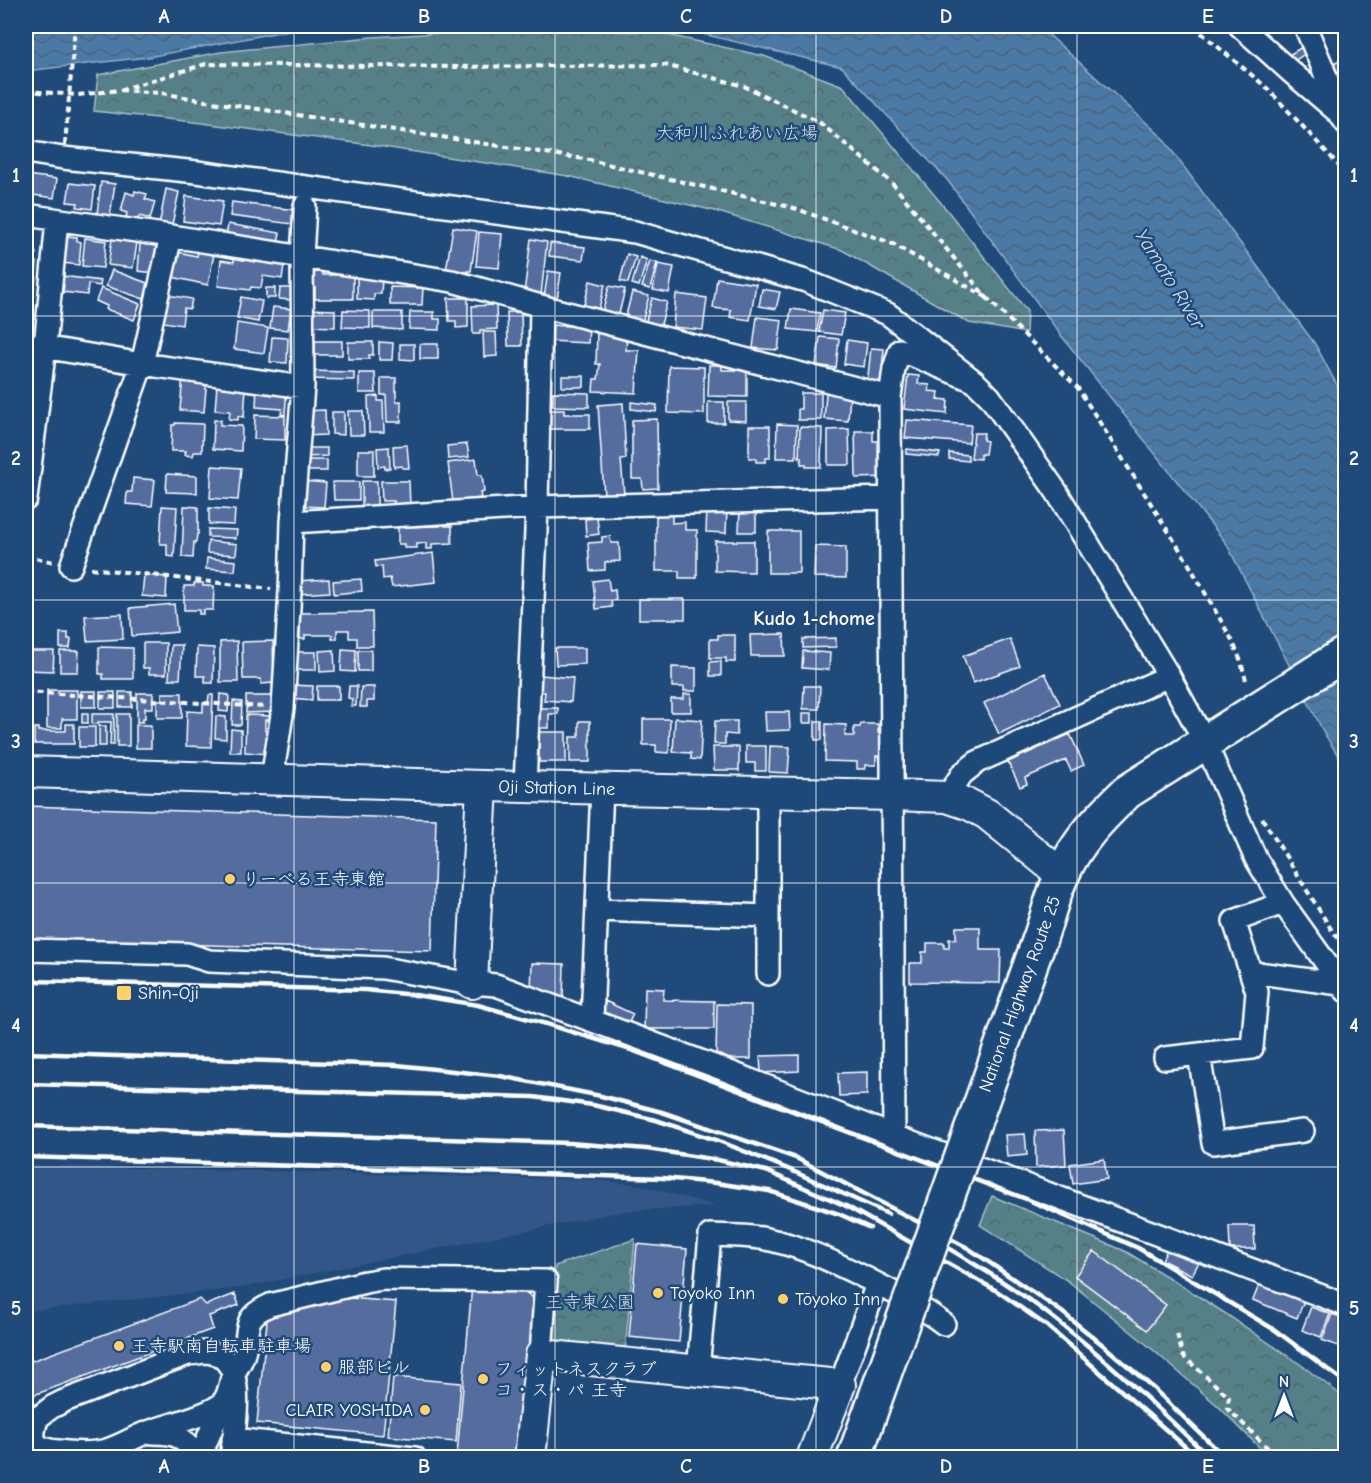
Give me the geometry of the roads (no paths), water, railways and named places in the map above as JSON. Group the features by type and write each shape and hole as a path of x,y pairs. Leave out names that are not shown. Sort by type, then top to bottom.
{"highway":[{"name":"National Highway Route 25","path":"854,1458 1062,875 1080,843 1101,816 1127,792 1346,653"}],"main road":[{"name":"Oji Station Line","path":"26,772 947,797 987,814 1062,875"},
{"path":"472,983 482,786"},
{"path":"530,1458 541,1355 840,1385 812,1458"}],"street":[{"path":"1240,26 1342,118"},
{"path":"1305,26 1342,118"},
{"path":"26,152 197,172 634,232 806,281 888,314 974,381 990,397 1056,491 1169,676 1212,738 1256,859 1283,903 1343,987"},
{"path":"272,779 283,708 292,522 303,387 302,258 305,206"},
{"path":"26,215 452,281 890,397"},
{"path":"26,499 35,346 57,220"},
{"path":"71,566 142,364 171,236"},
{"path":"525,786 537,507 541,306"},
{"path":"35,346 303,387"},
{"path":"894,1136 890,397 894,369 900,350 974,381"},
{"path":"292,522 537,507 890,498"},
{"path":"947,797 962,774 977,762 1169,676"},
{"path":"592,1020 602,788"},
{"path":"768,792 768,974"},
{"path":"1166,1058 1252,1048 1257,992 1234,921 1283,903"},
{"path":"597,910 768,916"},
{"path":"26,950 187,954 209,961 383,968 496,985 1346,1305"},
{"path":"1251,972 1343,987"},
{"path":"1199,1054 1213,1143 1303,1131"},
{"path":"698,1370 710,1235 775,1240 819,1255 926,1310 944,1324"},
{"path":"202,1458 205,1445 228,1395 233,1376 241,1364 245,1351 246,1328 251,1318 260,1309 280,1302 383,1279 546,1281 541,1355"},
{"path":"840,1385 877,1284"},
{"path":"222,1404 209,1412 146,1433 107,1450 89,1452 48,1450 37,1445 34,1439 32,1422 52,1407 188,1354 206,1352 219,1356 228,1363 237,1386 232,1448 415,1458"},
{"path":"124,1458 146,1433 168,1433 182,1438 194,1458"}],"water":[{"path":"26,26 312,26 148,57 26,71"},
{"name":"Yamato River","path":"669,26 1039,26 1161,136 1315,344 1345,400 1345,767 1324,733 1226,543 1060,334 948,181 842,67"}],"railway":[{"path":"33,981 365,990 478,1005 543,1023 631,1050 1026,1199 1138,1248 1275,1330 1346,1383"},
{"path":"26,1053 397,1065 500,1076 601,1096 662,1112 796,1158 968,1248 1062,1312 1103,1345 1150,1385 1226,1458"},
{"path":"26,1084 533,1097 593,1105 656,1120 719,1141 888,1214"},
{"path":"26,1126 570,1143 647,1149 718,1160 766,1171 846,1206 997,1291 1047,1326 1196,1456"},
{"path":"26,1157 663,1178 769,1191 839,1214 870,1228"},
{"path":"930,1237 1010,1287 1056,1320 1115,1369 1210,1458"}],"place":[{"name":"りーべる王寺東館","path":"230,879"},
{"name":"Shin-Oji","path":"124,993"},
{"name":"Toyoko Inn","path":"658,1293"},
{"name":"Tōyoko Inn","path":"783,1299"},
{"name":"王寺駅南自転車駐車場","path":"119,1346"},
{"name":"服部ビル","path":"326,1367"},
{"name":"フィットネスクラブ コ・ス・パ 王寺","path":"483,1379"},
{"name":"CLAIR YOSHIDA","path":"425,1410"}],"district":[{"name":"Kudo 1-chome","path":"814,618"}],"park label":[{"name":"大和川ふれあい広場","path":"737,133"},
{"name":"王寺東公園","path":"590,1302"}]}
